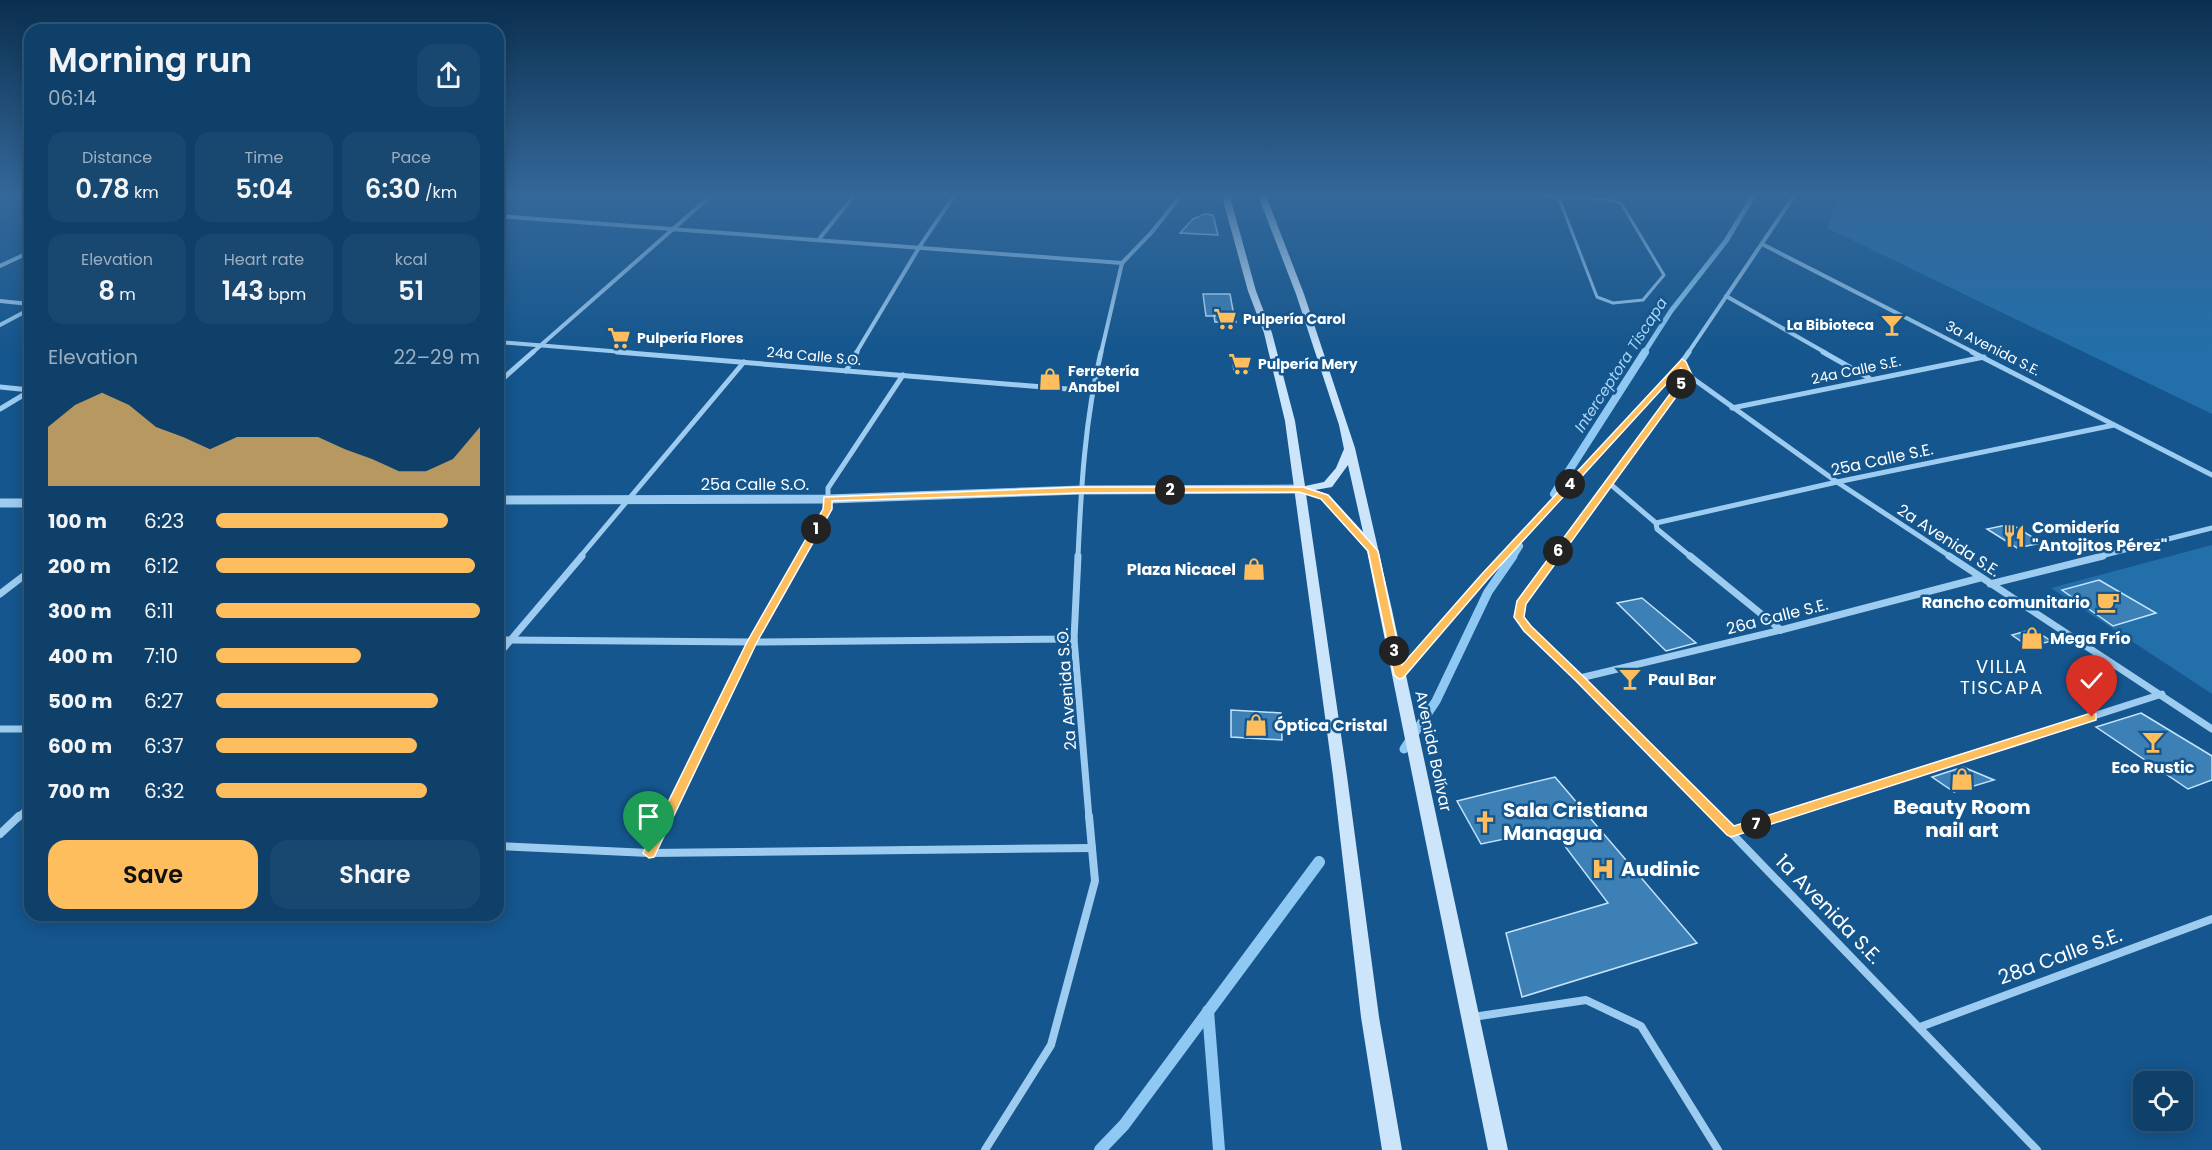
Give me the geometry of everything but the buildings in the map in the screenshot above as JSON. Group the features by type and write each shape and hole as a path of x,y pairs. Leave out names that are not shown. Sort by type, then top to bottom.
{"main road":[{"path":"1240,247 1252,291 1268,333 1290,421 1371,1017 1392,1150"},
{"name":"Avenida Bolívar","path":"1282,247 1300,294 1350,448 1472,1017 1498,1150"},
{"path":"1300,489 1328,485 1341,469 1350,448"},
{"path":"1300,489 1324,497 1373,551"}],"street":[{"path":"504,378 653,247"},
{"path":"846,371 920,247"},
{"path":"928,247 1122,263 1138,247"},
{"path":"1760,247 1726,296 1869,379"},
{"name":"3a Avenida S.E.","path":"1767,247 2212,476"},
{"path":"0,266 24,255"},
{"name":"2a Avenida S.O.","path":"985,1150 1051,1045 1095,880 1074,639 1081,490 1092,391 1122,263"},
{"name":"2a Avenida S.E.","path":"1726,296 1682,362 1688,375 1837,482 2212,729"},
{"path":"0,302 24,304"},
{"path":"0,325 24,312"},
{"name":"24a Calle S.O.","path":"504,343 1092,391"},
{"name":"24a Calle S.E.","path":"1732,408 1985,357"},
{"path":"504,648 744,362"},
{"path":"649,853 752,642 828,509 828,488 903,375"},
{"path":"1688,375 1609,483 1656,523 1657,529 1781,630"},
{"path":"0,387 24,390"},
{"path":"0,409 24,395"},
{"name":"25a Calle S.E.","path":"1656,523 1837,482 2115,424"},
{"name":"1a Avenida S.E.","path":"1609,483 1521,603 1519,617 1527,629 1580,678 1731,832 2037,1150"},
{"name":"25a Calle S.O.","path":"504,500 828,499 1081,490 1300,489"},
{"path":"0,503 24,503"},
{"path":"1990,584 2212,528"},
{"path":"0,594 24,576"},
{"name":"26a Calle S.E.","path":"1580,678 1781,630 1980,578"},
{"path":"504,640 752,642 1074,639"},
{"path":"1731,832 2162,694"},
{"path":"0,729 24,729"},
{"path":"0,834 24,812"},
{"path":"504,846 649,853 1092,848"},
{"name":"28a Calle S.E.","path":"1920,1027 2212,919"},
{"path":"1472,1017 1586,1000 1641,1026 1718,1150"}],"lane":[{"path":"1578,247 1597,297 1616,303 1643,300 1664,275 1647,247"}],"path":[{"path":"1400,680 1493,568 1643,405"}],"shaded area":[{"path":"1866,247 2212,247 2212,414"},
{"path":"2212,545 2212,694 2051,588"}],"waterway":[{"name":"Interceptora Tiscapa","path":"1644,353 1671,311 1722,247"},
{"name":"Interceptora Tiscapa","path":"1554,494 1645,352"},
{"name":"Interceptora Tiscapa","path":"1512,557 1519,546"},
{"name":"Interceptora Tiscapa","path":"1404,749 1436,701 1488,592 1513,556"},
{"path":"1208,1012 1319,862"},
{"path":"1100,1150 1124,1125 1208,1012"},
{"path":"1208,1012 1219,1150"}],"place":[{"name":"Pulpería Carol","path":"1225,319"},
{"name":"La Bibioteca","path":"1892,325"},
{"name":"Pulpería Flores","path":"619,338"},
{"name":"Pulpería Mery","path":"1240,364"},
{"name":"Ferretería Anabel","path":"1050,379"},
{"name":"Comidería \"Antojitos Pérez\"","path":"2014,536"},
{"name":"Plaza Nicacel","path":"1254,569"},
{"name":"Rancho comunitario","path":"2108,602"},
{"name":"Mega Frío","path":"2032,638"},
{"name":"Paul Bar","path":"1630,679"},
{"name":"Óptica Cristal","path":"1256,725"},
{"name":"Eco Rustic","path":"2153,742"},
{"name":"Beauty Room nail art","path":"1962,779"},
{"name":"Sala Cristiana Managua","path":"1485,822"},
{"name":"Audinic","path":"1603,869"}],"district":[{"name":"VILLA TISCAPA","path":"2002,677"}],"route":[{"path":"649,853 752,642 828,509 828,499 1081,490 1300,489 1324,497 1373,551 1399,675 1485,577 1682,362 1688,375 1521,603 1519,617 1527,629 1580,678 1731,832 2092,717"}]}
